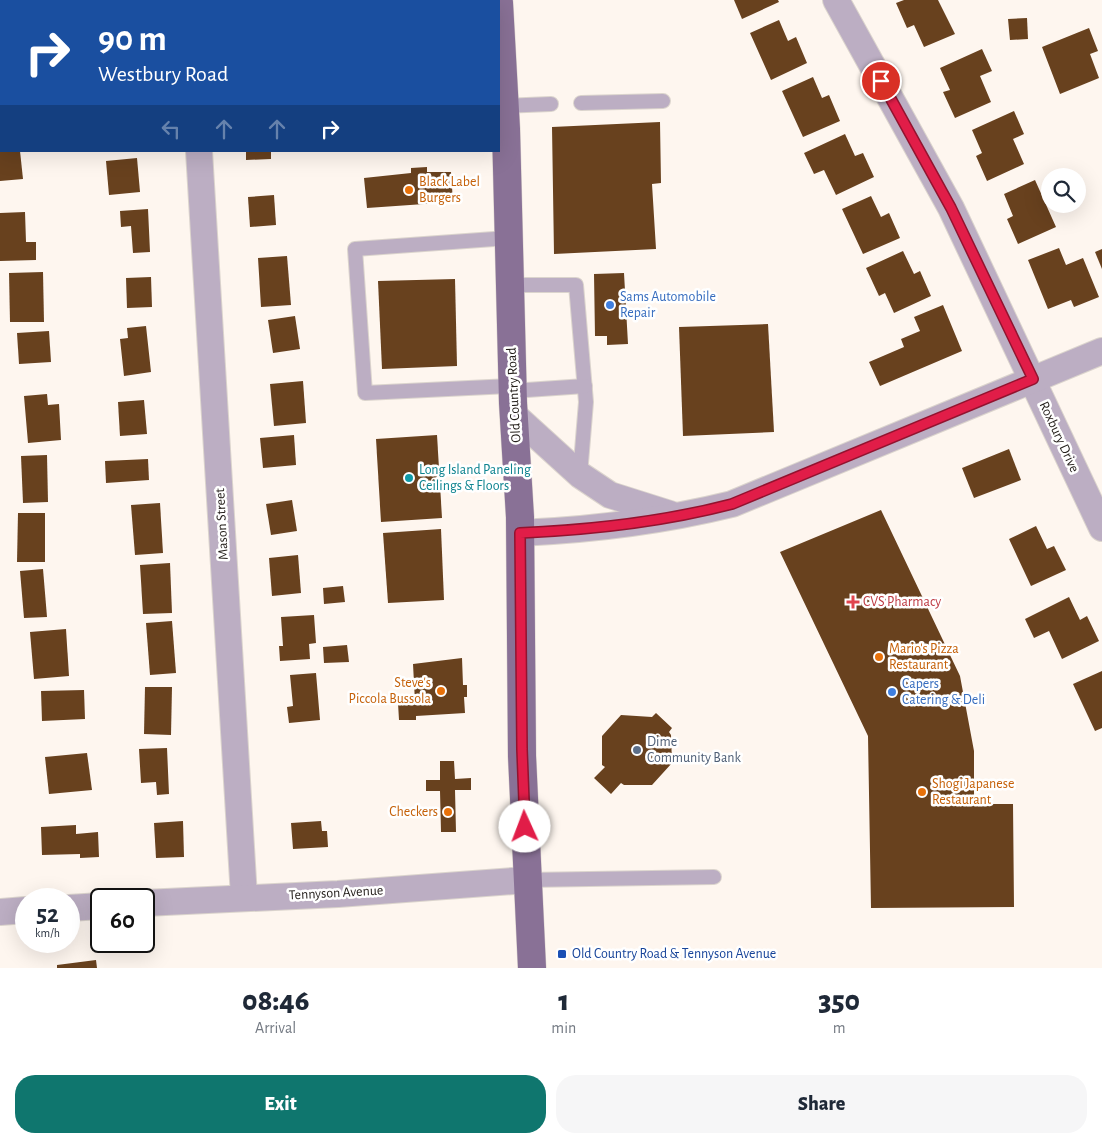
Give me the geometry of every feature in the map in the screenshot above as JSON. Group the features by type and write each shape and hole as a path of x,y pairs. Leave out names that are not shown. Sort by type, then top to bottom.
{"main road":[{"name":"Old Country Road","path":"500,22 513,397 520,533 522,749 532,968"}],"street":[{"name":"Roxbury Drive","path":"836,0 951,208 1102,528"},
{"name":"Mason Street","path":"199,152 244,897"},
{"path":"520,533 553,532 681,517 732,504 1102,351"},
{"path":"513,397 580,475 610,495 681,517"},
{"name":"Tennyson Avenue","path":"155,902 338,894 527,880"},
{"path":"0,912 15,911"}],"lane":[{"path":"581,103 663,101"},
{"path":"504,106 551,104"},
{"path":"508,238 355,250 365,393 513,397 585,386"},
{"path":"509,285 576,285 586,402 580,475"},
{"path":"527,880 714,877"}],"building":[{"path":"734,0 778,0 779,2 742,19"},
{"path":"904,0 938,0 955,34 924,47 914,25 907,28 896,3"},
{"path":"1027,18 1028,39 1010,40 1008,19"},
{"path":"779,20 788,41 796,37 807,63 771,80 750,33"},
{"path":"1089,28 1098,51 1090,54 1099,78 1060,94 1042,47"},
{"path":"982,49 992,71 980,76 991,102 955,118 943,92 950,90 940,68"},
{"path":"813,77 822,98 829,95 840,121 803,137 782,91"},
{"path":"1014,111 1024,134 1013,139 1024,164 987,181 976,156 982,153 972,130"},
{"path":"660,122 661,183 652,184 656,249 554,254 552,127"},
{"path":"845,134 855,156 863,153 874,177 836,195 824,170 814,174 804,153"},
{"path":"0,152 20,152 23,179 0,181"},
{"path":"246,152 271,152 271,159 246,160"},
{"path":"137,158 140,192 109,195 106,161"},
{"name":"Black Label Burgers","path":"427,167 427,172 451,172 453,202 367,208 364,178 411,173 411,168"},
{"path":"1035,180 1041,193 1041,213 1050,213 1056,227 1018,244 1007,219 1013,216 1004,194"},
{"path":"274,195 276,225 250,227 248,197"},
{"path":"871,196 881,217 889,213 900,238 863,254 842,209"},
{"path":"148,209 150,252 133,253 131,226 121,227 120,211"},
{"path":"25,212 26,242 36,242 36,260 0,261 0,213"},
{"path":"1059,248 1066,265 1083,258 1099,297 1074,307 1071,300 1048,309 1028,260"},
{"path":"1102,249 1102,269 1095,252"},
{"path":"903,251 914,274 920,271 931,296 894,313 885,293 879,296 866,268"},
{"path":"287,256 291,305 261,307 258,258"},
{"path":"43,272 44,322 10,322 9,273"},
{"name":"Sams Automobile Repair","path":"624,273 628,344 607,345 607,336 595,336 594,274"},
{"path":"151,277 152,307 127,308 126,278"},
{"path":"455,279 457,366 382,369 378,281"},
{"path":"943,305 962,351 880,386 869,362 904,347 901,339 920,331 914,317"},
{"path":"295,316 300,349 273,353 268,320"},
{"path":"768,324 774,432 683,436 679,327"},
{"path":"146,326 151,372 124,376 120,339 128,338 127,328"},
{"path":"49,331 51,362 19,364 17,333"},
{"path":"303,381 306,423 274,426 270,384"},
{"path":"47,394 48,405 59,404 61,440 28,443 24,396"},
{"path":"144,400 147,434 120,436 118,402"},
{"path":"294,435 296,465 263,468 260,438"},
{"name":"Long Island Paneling Ceilings & Floors","path":"437,435 442,518 381,522 376,439"},
{"path":"1009,449 1021,480 974,498 962,468"},
{"path":"47,455 48,502 23,503 21,456"},
{"path":"148,459 149,480 106,483 105,461"},
{"path":"292,500 297,531 271,535 266,504"},
{"path":"160,503 163,553 135,555 131,505"},
{"path":"881,510 960,676 974,751 974,804 1013,804 1014,907 871,908 868,736 780,552"},
{"path":"18,513 45,513 45,562 17,562"},
{"path":"1036,526 1047,549 1054,546 1066,570 1031,586 1009,539"},
{"path":"441,529 444,600 388,603 383,533"},
{"path":"298,555 301,593 272,596 269,558"},
{"path":"170,563 172,613 143,614 140,565"},
{"path":"43,569 47,617 24,618 20,571"},
{"path":"343,586 345,602 324,604 323,588"},
{"path":"1069,597 1080,620 1087,616 1099,641 1062,659 1049,631 1034,638 1025,619"},
{"path":"314,615 316,643 309,644 310,659 280,661 279,646 283,646 281,617"},
{"path":"172,621 176,673 150,675 146,623"},
{"path":"66,629 69,676 34,679 30,632"},
{"path":"347,645 349,662 324,663 323,647"},
{"name":"Steve's Piccola Bussola","path":"462,658 463,685 467,685 467,697 464,697 465,713 416,716 416,720 399,720 398,703 415,702 413,664"},
{"path":"1102,671 1102,728 1095,731 1073,684"},
{"path":"316,673 320,720 289,723 287,707 293,706 290,675"},
{"path":"145,687 172,687 171,735 144,734"},
{"path":"84,690 85,719 42,721 41,691"},
{"name":"Dime Community Bank","path":"656,713 672,728 669,732 671,735 672,763 652,785 624,785 621,783 611,794 594,778 605,767 602,765 602,736 621,715 652,717"},
{"path":"167,748 169,794 157,795 156,782 141,783 139,749"},
{"path":"87,753 92,790 49,794 45,757"},
{"name":"Checkers","path":"440,761 454,761 455,779 471,778 471,790 455,790 456,832 441,832 440,791 426,791 426,780 440,780"},
{"path":"183,821 184,857 156,858 154,823"},
{"path":"321,821 322,831 327,831 328,847 293,849 291,823"},
{"path":"76,825 76,834 98,832 99,857 80,858 80,854 42,855 41,827"},
{"path":"96,960 97,968 57,968 57,965"}],"place":[{"name":"Black Label Burgers","path":"409,190"},
{"name":"Sams Automobile Repair","path":"610,305"},
{"name":"Long Island Paneling Ceilings & Floors","path":"409,478"},
{"name":"CVS Pharmacy","path":"853,602"},
{"name":"Mario's Pizza Restaurant","path":"879,657"},
{"name":"Steve's Piccola Bussola","path":"441,691"},
{"name":"Capers Catering & Deli","path":"892,692"},
{"name":"Dime Community Bank","path":"637,750"},
{"name":"Shogi Japanese Restaurant","path":"922,792"},
{"name":"Checkers","path":"448,812"},
{"name":"Old Country Road & Tennyson Avenue","path":"562,954"}],"route":[{"path":"525,827 522,749 520,533 553,532 681,517 732,504 1033,379 951,208 881,81"}]}
